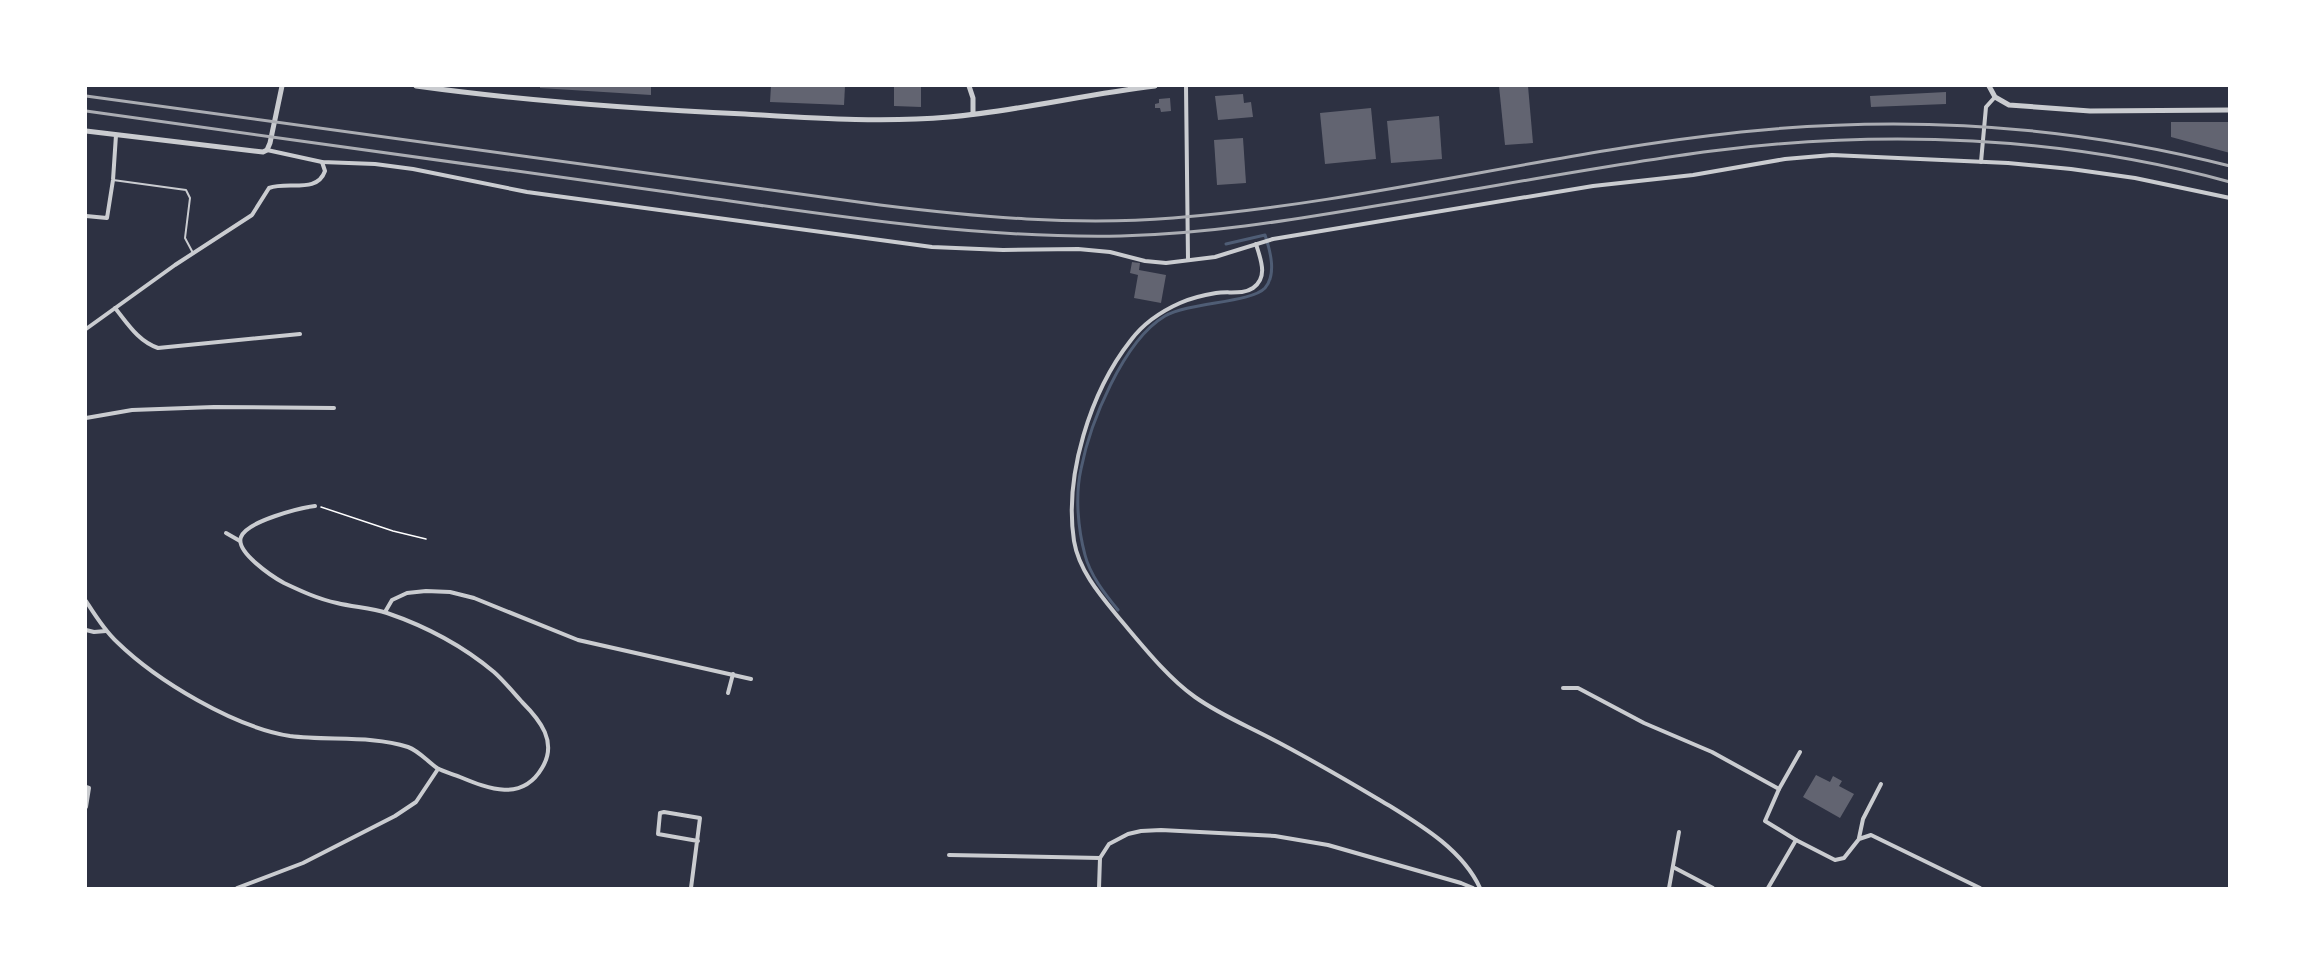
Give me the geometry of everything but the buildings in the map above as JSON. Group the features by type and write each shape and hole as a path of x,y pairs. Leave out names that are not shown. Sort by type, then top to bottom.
{"street":[{"path":"267,150 282,86"},
{"path":"416,86 519,98 708,112 860,120 919,119 973,114 1097,93 1155,86"},
{"path":"969,86 973,98 973,114"},
{"path":"1186,86 1188,259"},
{"path":"1989,86 1995,97 2009,105 2090,111 2229,110"},
{"path":"1981,162 1986,107 1995,97"},
{"path":"86,131 253,153 267,150 321,162 375,164 413,169 527,192 932,247 1004,250 1078,249 1110,252 1145,261 1166,263 1215,257 1273,239 1593,186 1693,175 1785,159 1832,155 2071,169 2135,178 2229,198"},
{"path":"86,216 107,218 113,180 116,135"},
{"path":"86,329 193,253 252,215 269,188 285,184 311,186 322,179 325,171 321,162"},
{"path":"1256,244 1263,274 1254,287 1246,291 1218,292 1199,296 1162,312 1136,334 1114,364 1090,416 1075,469 1071,497 1074,542 1083,568 1105,601 1134,636 1195,697 1223,715 1357,786 1411,819 1433,834 1460,859 1473,874 1480,888"},
{"path":"116,308 137,336 148,345 158,348 300,334"},
{"path":"86,418 132,410 214,407 334,408"},
{"path":"240,541 241,535 246,530 271,518 302,507 315,506"},
{"path":"86,602 106,631 134,657 155,673 236,719 272,732 292,736 383,742 410,747 438,769 491,790 505,791 522,787 534,780 543,767 548,752 546,731 539,718 494,673 456,644 428,630 385,612 320,599 282,582 255,562 240,541 226,533"},
{"path":"385,612 392,600 407,593 450,592 474,597 578,640 751,679"},
{"path":"86,630 106,631"},
{"path":"728,693 733,674"},
{"path":"1563,688 1578,688 1644,723 1712,752 1779,789"},
{"path":"1800,752 1779,789 1765,821 1835,860 1840,860 1859,838 1863,819 1881,784"},
{"path":"237,888 303,863 395,816 416,802 438,769"},
{"path":"86,787 89,788 86,807"},
{"path":"691,888 698,841 700,818 660,813 658,834 698,841"},
{"path":"1100,888 1100,858 1108,844 1141,831 1275,836 1328,845 1473,888"},
{"path":"1669,888 1679,832"},
{"path":"1859,838 1871,835 1980,888"},
{"path":"1768,888 1796,840"},
{"path":"949,855 1100,858"},
{"path":"1673,867 1713,888"}],"lane":[{"path":"113,180 186,190 190,198 185,238 193,253"}],"path":[{"path":"315,506 426,539"}],"waterway":[{"path":"1118,610 1094,577 1083,545 1079,523 1078,490 1085,450 1100,407 1122,363 1150,328 1165,316 1176,311 1247,297 1265,288 1272,269 1265,235 1226,244"}],"railway":[{"path":"86,96 880,205 1063,221 1137,220 1244,211 1316,201 1670,141 1741,132 1864,124 1926,124 2048,133 2170,152 2230,166"},
{"path":"86,111 836,216 950,229 1064,236 1152,235 1245,226 1669,157 1777,144 1842,140 1907,139 2038,146 2167,167 2230,182"}]}
